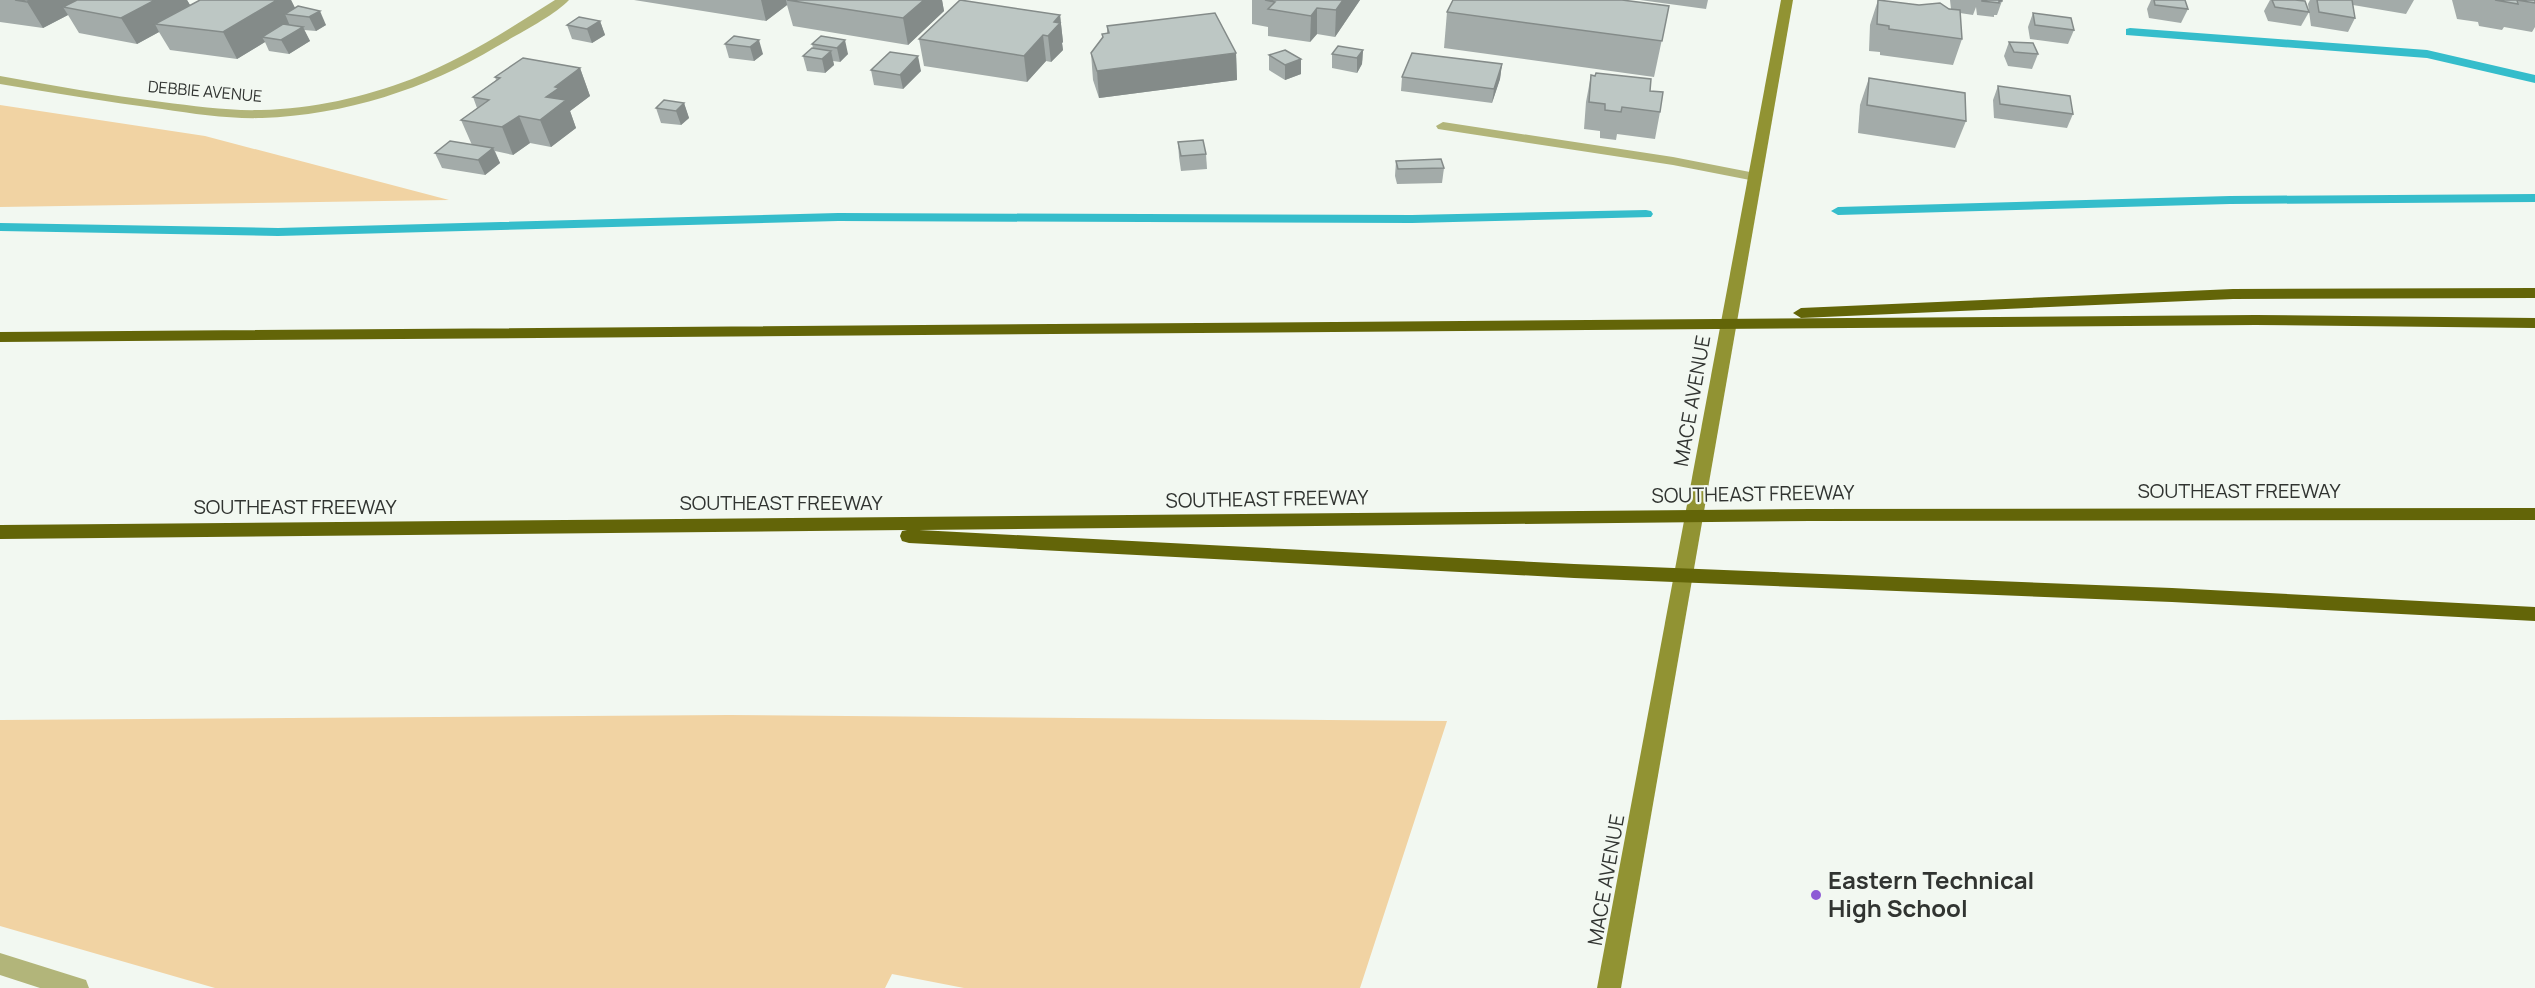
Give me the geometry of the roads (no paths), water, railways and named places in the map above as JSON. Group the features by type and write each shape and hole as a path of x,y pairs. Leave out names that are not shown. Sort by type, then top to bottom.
{"highway":[{"path":"1830,318 2233,294 2535,293"},
{"path":"0,337 1499,326 1830,318 2535,323"},
{"name":"SOUTHEAST FREEWAY","path":"0,532 1587,519 1810,515 2535,514"},
{"path":"728,526 1574,571 1803,579 2535,614"}],"main road":[{"name":"MACE AVENUE","path":"1609,988 1787,0"}],"street":[{"name":"DEBBIE AVENUE","path":"0,80 111,99 213,112 261,114 291,111 364,98 436,73 483,49 563,0"},
{"path":"1443,126 1673,161 1755,177"},
{"path":"0,964 78,988"}],"waterway":[{"path":"2130,32 2427,54 2535,79"},
{"path":"1838,211 2230,200 2535,198"},
{"path":"0,227 278,232 838,217 1412,219 1646,214"}],"place":[{"name":"Eastern Technical High School","path":"1816,895"}]}
